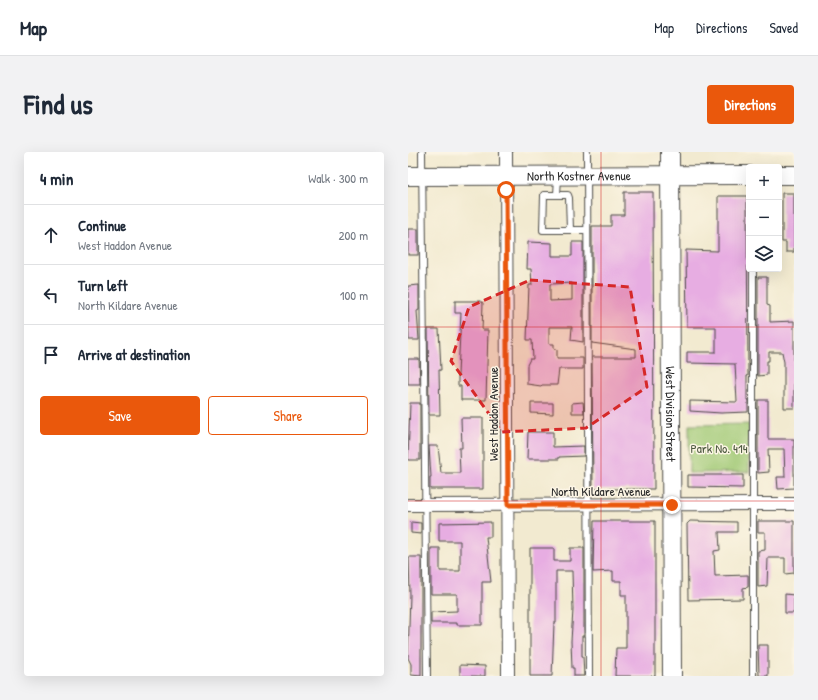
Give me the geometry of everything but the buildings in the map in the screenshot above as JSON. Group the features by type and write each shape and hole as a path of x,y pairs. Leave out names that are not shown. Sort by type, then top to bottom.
{"main road":[{"name":"West Division Street","path":"670,152 672,676"},
{"name":"North Kostner Avenue","path":"415,176 746,175"},
{"path":"782,175 794,175"}],"street":[{"name":"West Haddon Avenue","path":"506,152 508,676"},
{"name":"North Kildare Avenue","path":"408,505 794,504"}],"lane":[{"path":"422,152 415,176 426,505 428,676"},
{"path":"587,152 589,676"},
{"path":"557,195 558,176"},
{"path":"570,230 568,195 544,195 543,230 570,230 587,230"},
{"path":"753,272 753,676"}],"highlighted area":[{"path":"530,280 630,287 647,387 586,428 502,432 451,361 469,307"}],"green space":[{"name":"Park No. 414","path":"749,424 749,472 689,473 689,425"}],"route":[{"path":"506,190 508,505 672,505"}]}
